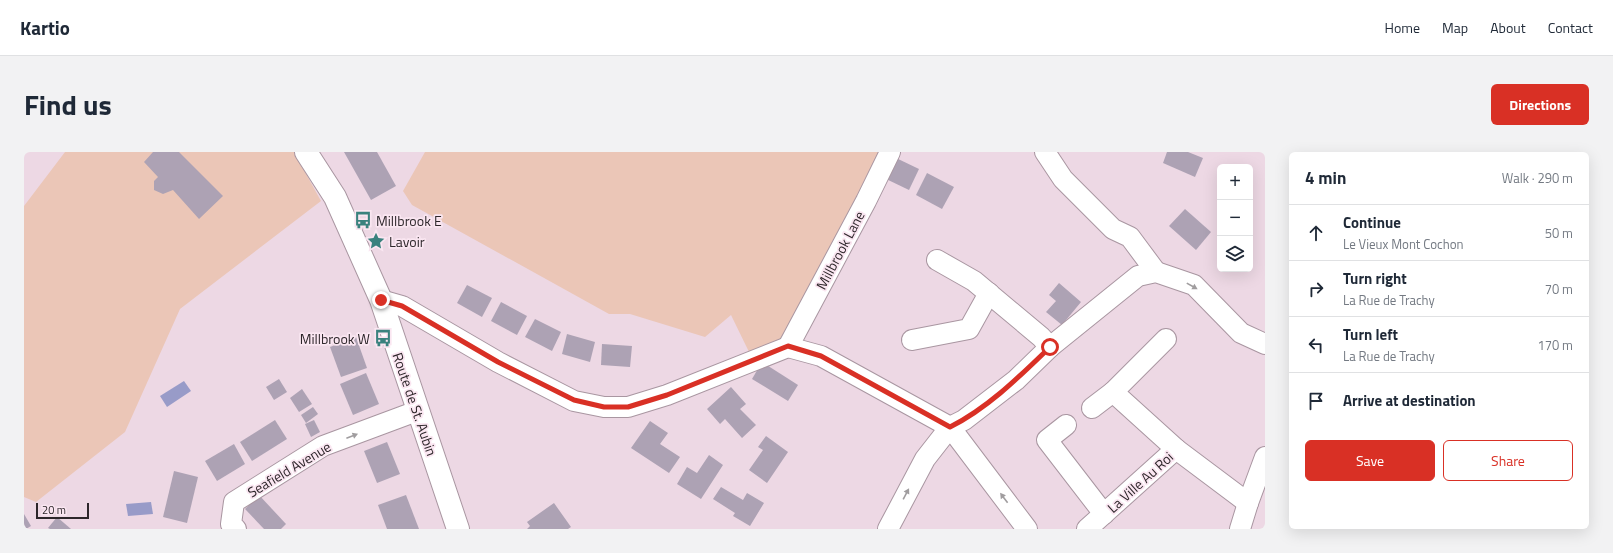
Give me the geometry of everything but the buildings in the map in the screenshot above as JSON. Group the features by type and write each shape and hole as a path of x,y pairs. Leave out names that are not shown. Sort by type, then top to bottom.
{"main road":[{"name":"Route de St. Aubin","path":"306,152 335,197 381,300 417,411 458,529"}],"street":[{"name":"Millbrook Lane","path":"788,346 862,208 890,152"},
{"path":"1045,152 1063,179 1113,229 1130,237 1156,272"},
{"path":"937,260 974,281 1041,337 1050,347"},
{"path":"888,529 925,459 950,427 964,420 1016,380 1050,347 1138,276 1156,272 1194,285 1240,333 1265,344"},
{"path":"912,340 969,329 989,293"},
{"path":"381,300 402,306 498,362 574,400 604,407 628,407 678,390 788,346 821,356 950,427 1027,529"},
{"path":"1092,408 1113,392 1166,339"},
{"name":"La Ville Au Roi","path":"1113,392 1176,449 1248,503"},
{"name":"Seafield Avenue","path":"236,529 231,524 234,502 323,446 417,411"},
{"name":"La Ville Au Roi","path":"1066,425 1047,440 1104,514"},
{"name":"La Ville Au Roi","path":"1087,529 1176,449"},
{"path":"1240,529 1265,457"}],"shaded area":[{"path":"65,152 294,152 321,201 180,309 125,432 36,502 24,497 24,206"},
{"path":"425,152 886,152 785,339 750,354 731,315 705,337 630,314 609,314 412,205 403,191"}],"water":[{"path":"184,381 191,391 167,407 160,396"},
{"path":"151,502 153,514 128,516 126,504"}],"place":[{"name":"Millbrook E","path":"363,220"},
{"name":"Lavoir","path":"376,241"},
{"name":"Millbrook W","path":"383,338"}],"route":[{"path":"381,300 402,306 498,362 574,400 604,407 628,407 667,395 788,346 821,356 950,427 964,420 1016,380 1050,347"}]}
